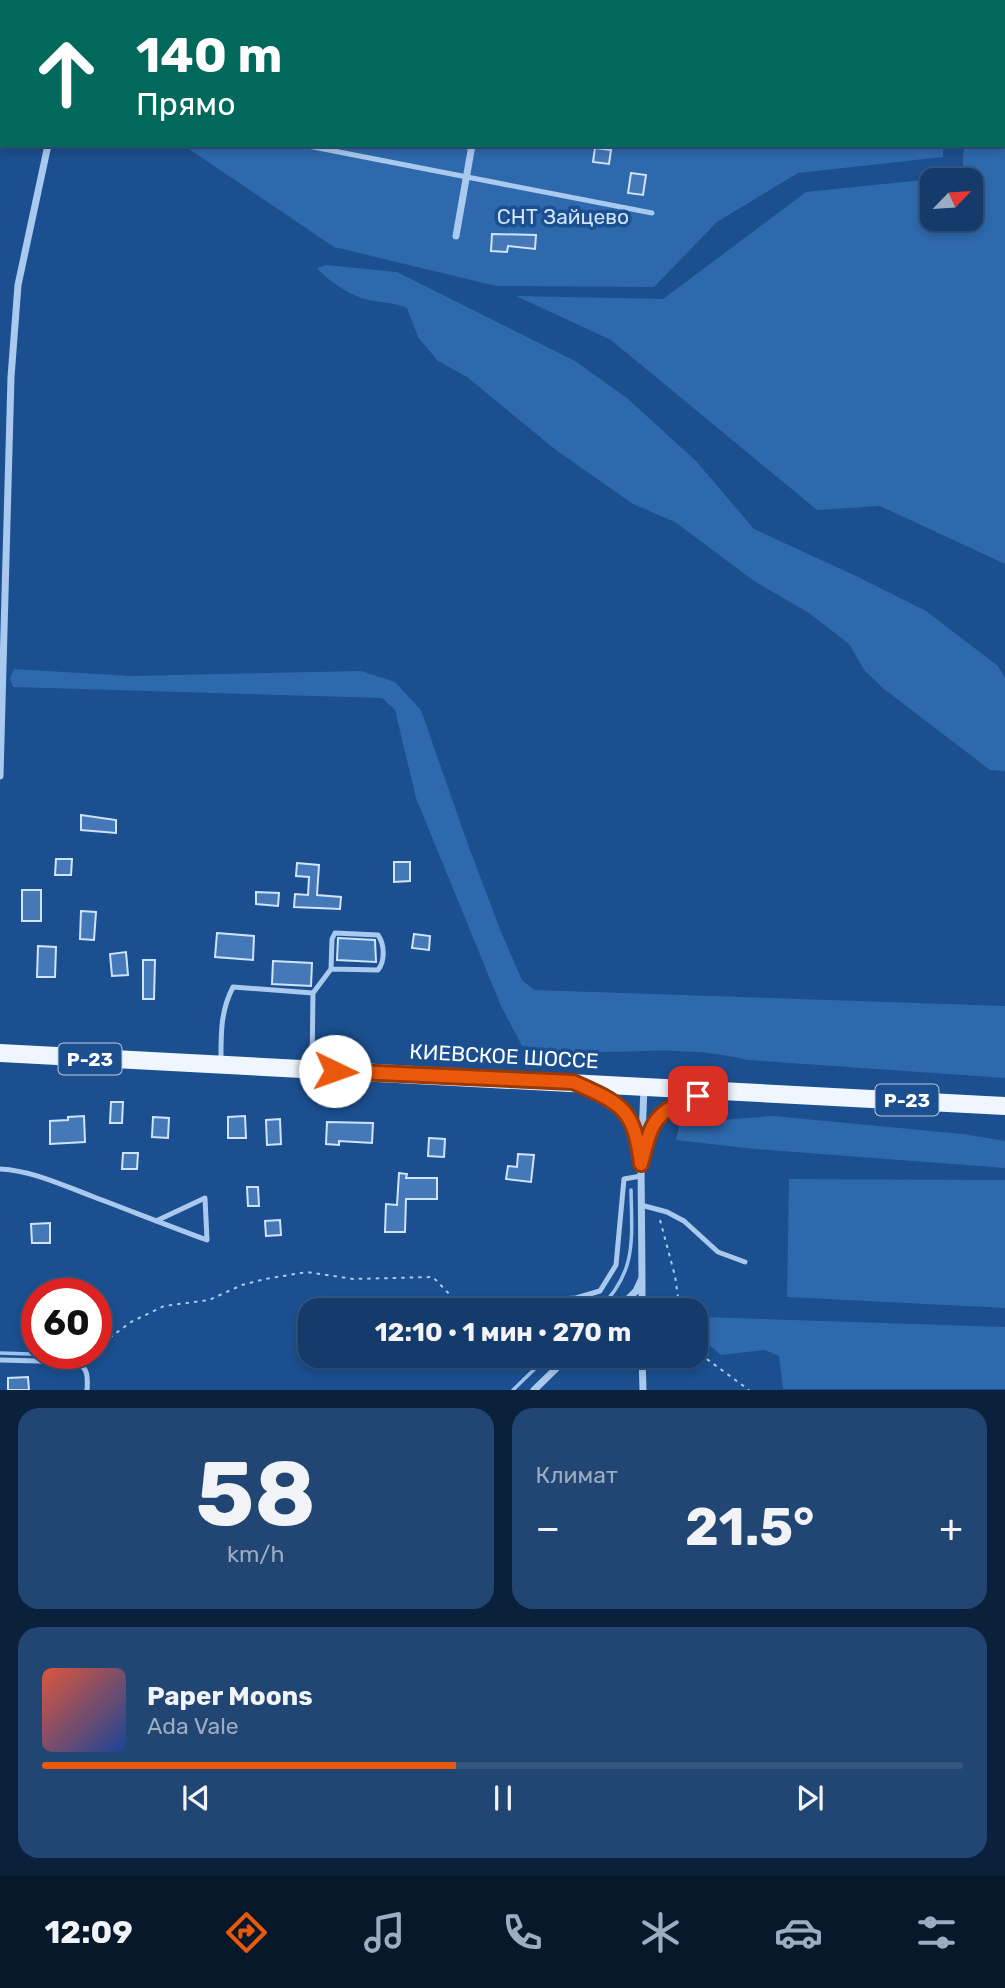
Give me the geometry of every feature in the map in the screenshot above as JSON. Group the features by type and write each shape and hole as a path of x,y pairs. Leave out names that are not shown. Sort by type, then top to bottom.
{"main road":[{"name":"КИЕВСКОЕ ШОССЕ","path":"0,1053 1005,1105"}],"street":[{"path":"0,776 11,377 18,285 48,147"},
{"path":"456,236 472,147"},
{"path":"573,1082 600,1094 625,1111 637,1136 641,1164"},
{"path":"642,1298 640,1205 644,1087"},
{"path":"641,1164 650,1130 659,1116 672,1106 698,1096 769,1100 809,1095"},
{"path":"628,1298 642,1278"},
{"path":"534,1390 557,1368"},
{"path":"642,1368 643,1390"}],"lane":[{"path":"313,147 652,214"},
{"path":"312,1070 313,993 331,969 332,939 335,933 378,935 381,938 383,953 378,970 331,969"},
{"path":"221,1066 220,1023 225,1002 233,987 313,993"},
{"path":"0,1169 26,1171 156,1221 207,1240 205,1198 156,1221"},
{"path":"576,1298 600,1290 616,1265 624,1179 641,1177"},
{"path":"640,1205 684,1221 718,1252 745,1262"},
{"path":"0,1360 21,1361"},
{"path":"86,1369 88,1374 87,1390"}],"path":[{"path":"657,1209 678,1298"},
{"path":"112,1336 131,1322 164,1306 209,1300 242,1285 307,1272 353,1279 433,1278 453,1298"},
{"path":"708,1360 749,1390"}],"green space":[{"name":"СНТ Зайцево","path":"186,147 943,147 943,157 798,173 717,222 654,287 496,286 334,247"},
{"path":"964,147 1005,147 1005,564 880,506 817,510 611,340 516,296 663,299 806,192 920,180 920,231 984,231 984,168 963,168"},
{"path":"326,265 397,272 575,361 627,398 696,461 754,529 926,611 998,666 1005,678 1005,771 990,770 884,689 865,671 849,644 809,613 754,581 675,522 633,504 556,450 467,377 438,361 418,337 407,308 367,300 351,293 335,284 317,268"},
{"path":"14,669 130,676 361,671 395,682 421,710 501,932 522,980 534,990 1005,1006 1005,1078 748,1060 687,1051 579,1052 522,1046 501,1006 416,798 395,710 382,698 13,687 10,678"},
{"path":"773,1116 963,1134 1005,1141 1005,1168 755,1149 676,1140 680,1123"},
{"path":"789,1179 1005,1180 1005,1308 787,1297"},
{"path":"708,1317 1005,1327 1005,1389 783,1389 779,1356 765,1350 721,1355 708,1344"}],"building":[{"path":"595,148 611,150 609,164 593,162"},
{"path":"631,173 646,175 643,195 628,193"},
{"path":"492,234 536,235 535,249 508,246 507,252 491,251"},
{"path":"81,815 116,820 116,833 81,830"},
{"path":"56,859 72,859 71,875 55,875"},
{"path":"394,862 410,862 410,881 394,882"},
{"path":"297,863 319,865 317,895 341,897 340,909 294,907 295,894 308,895 309,877 296,876"},
{"path":"22,890 41,890 41,921 22,921"},
{"path":"256,892 279,893 278,906 256,904"},
{"path":"81,911 96,912 94,940 80,939"},
{"path":"217,933 254,936 253,960 215,957"},
{"path":"414,934 430,936 429,950 412,948"},
{"path":"338,938 375,940 376,962 337,960"},
{"path":"38,946 56,947 55,977 37,977"},
{"path":"126,952 128,975 112,976 110,954"},
{"path":"143,960 155,960 154,999 143,999"},
{"path":"273,961 312,963 311,986 272,984"},
{"path":"111,1102 123,1102 122,1123 110,1123"},
{"path":"84,1116 85,1142 50,1144 50,1121"},
{"path":"245,1116 246,1138 228,1138 228,1117"},
{"path":"153,1117 169,1118 168,1138 152,1137"},
{"path":"280,1119 281,1144 267,1145 266,1120"},
{"path":"327,1122 373,1123 372,1143 339,1141 339,1145 326,1144"},
{"path":"429,1138 445,1139 444,1157 428,1156"},
{"path":"123,1153 138,1153 137,1169 122,1169"},
{"path":"518,1154 534,1155 531,1182 506,1179 508,1166 517,1167"},
{"path":"399,1173 407,1174 406,1178 437,1178 437,1199 406,1199 405,1232 385,1232 386,1204 397,1205"},
{"path":"247,1187 258,1187 259,1206 248,1206"},
{"path":"280,1220 281,1235 266,1236 265,1221"},
{"path":"50,1223 50,1243 32,1243 31,1224"},
{"path":"28,1377 29,1390 8,1390 8,1378"}],"waterway":[{"path":"609,1298 626,1269 629,1255 631,1190"},
{"path":"0,1353 21,1354"},
{"path":"513,1390 536,1368"}],"route":[{"path":"335,1071 573,1082 600,1094 625,1111 637,1136 641,1164 650,1130 659,1116 672,1106 698,1096"}]}
